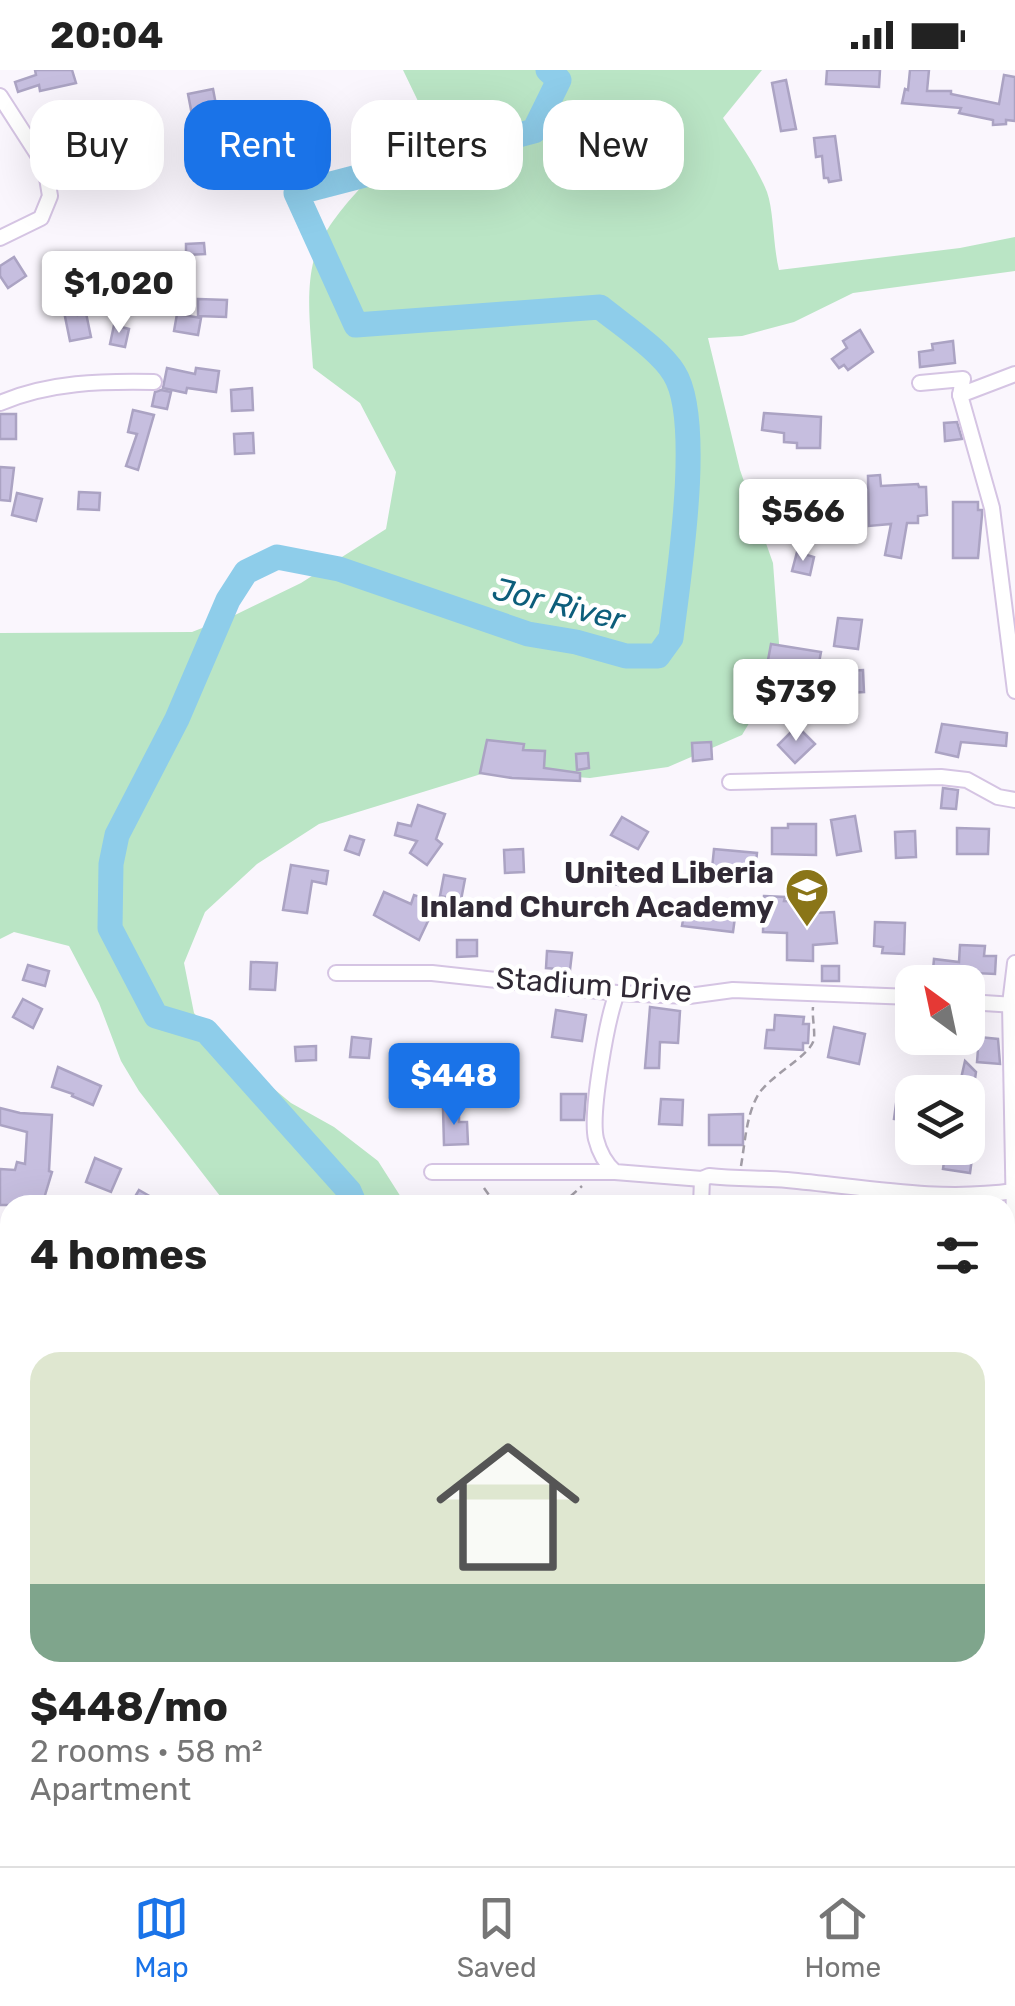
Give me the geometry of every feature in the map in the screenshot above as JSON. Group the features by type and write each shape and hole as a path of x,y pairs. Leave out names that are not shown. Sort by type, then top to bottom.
{"street":[{"path":"0,96 45,166 50,196 41,218 0,238"},
{"path":"960,396 1015,374"},
{"path":"920,383 963,380 960,396 992,508 1015,691"},
{"path":"0,403 84,382 154,382"},
{"path":"730,782 941,777 967,780 998,797 1015,800"},
{"path":"987,1195 1014,1191 1015,964"},
{"name":"Stadium Drive","path":"336,973 432,972 617,993 689,996 733,990 895,996"},
{"path":"615,1172 603,1157 595,1136 608,1017 617,993"},
{"path":"985,1003 1013,1004"},
{"path":"432,1172 739,1177 925,1195"},
{"path":"701,1195 702,1179"}],"path":[{"path":"739,1177 750,1112 760,1092 784,1067 806,1054 814,1038 811,1021 815,994"},
{"path":"572,1195 598,1172"}],"green space":[{"path":"403,70 762,70 723,118 767,192 779,270 960,248 1015,237 1015,271 853,293 794,322 742,336 708,338 740,470 773,563 781,670 742,735 668,767 590,778 491,771 319,824 257,864 205,912 184,963 194,1013 222,1046 291,1103 334,1127 378,1161 400,1195 219,1195 139,1091 121,1061 99,1003 69,946 14,932 0,939 0,633 192,632 301,583 386,529 396,472 360,403 313,368 311,272 321,242 359,190 523,190 523,100 417,100"}],"building":[{"path":"35,70 72,70 76,83 40,91 39,85 18,92 15,82 36,75"},
{"path":"827,70 880,70 879,87 826,84"},
{"path":"910,70 929,70 927,91 951,91 999,104 1004,75 1015,77 1015,121 993,125 993,120 959,113 961,108 902,103"},
{"path":"786,80 796,129 781,131 772,83"},
{"path":"213,89 215,100 189,100 188,94"},
{"path":"835,136 841,180 829,182 824,178 822,156 816,157 814,138"},
{"path":"204,243 205,254 186,255 186,244"},
{"path":"14,257 26,276 8,288 0,276 0,266"},
{"path":"56,277 80,278 78,315 86,313 91,337 70,341 62,302 54,302"},
{"path":"198,299 227,300 226,317 198,316"},
{"path":"177,314 201,318 198,335 174,331"},
{"path":"114,325 129,329 125,347 110,344"},
{"path":"860,330 873,352 848,370 844,365 839,368 832,359 847,348 843,341"},
{"path":"953,341 955,363 920,367 919,352 933,350 932,344"},
{"path":"167,368 195,374 196,368 219,371 216,392 187,388 186,393 163,388"},
{"path":"252,388 253,410 232,411 231,390"},
{"path":"155,392 171,392 167,409 152,406"},
{"path":"133,410 154,415 138,470 126,466 137,434 128,432"},
{"path":"764,413 821,417 820,448 797,448 797,443 784,442 784,433 762,430"},
{"path":"0,414 16,414 16,439 0,439"},
{"path":"957,422 962,439 945,441 944,423"},
{"path":"253,433 254,453 235,454 234,434"},
{"path":"0,467 14,468 10,501 0,500"},
{"path":"880,475 881,486 926,487 927,515 918,516 918,523 907,523 901,558 885,555 891,524 869,526 868,476"},
{"path":"79,492 100,493 99,510 78,509"},
{"path":"17,493 42,499 36,521 12,515"},
{"path":"953,502 978,502 978,510 982,510 978,558 953,558"},
{"path":"797,552 814,557 810,575 792,571"},
{"path":"838,618 862,620 858,649 834,646"},
{"path":"771,644 821,652 816,679 766,671"},
{"path":"863,670 864,692 847,693 846,671"},
{"path":"942,724 1007,733 1006,746 961,742 958,757 936,752"},
{"path":"797,726 815,744 795,763 778,745"},
{"path":"487,740 524,744 523,750 545,751 544,768 580,773 580,781 480,773"},
{"path":"711,742 712,759 693,761 692,743"},
{"path":"588,753 589,768 577,770 576,754"},
{"path":"943,788 958,790 956,809 941,808"},
{"path":"418,805 445,814 436,839 442,844 427,865 410,853 417,841 395,835 398,823 411,826"},
{"path":"855,816 861,851 837,855 831,820"},
{"path":"622,817 648,832 638,849 611,835"},
{"path":"788,824 816,824 816,855 772,854 772,828 788,828"},
{"path":"957,828 989,829 988,854 957,854"},
{"path":"915,831 916,857 896,858 895,832"},
{"path":"350,836 364,840 359,855 345,850"},
{"path":"523,849 524,872 505,873 504,850"},
{"path":"714,849 757,853 754,882 711,878"},
{"path":"610,859 624,863 618,885 604,881"},
{"path":"291,865 328,871 326,884 312,881 307,913 283,910"},
{"path":"444,875 465,879 461,900 440,896"},
{"path":"384,892 411,904 414,895 429,900 422,919 428,921 419,940 374,915"},
{"path":"764,896 814,902 814,913 834,912 837,943 813,945 813,961 787,960 787,933 763,932"},
{"path":"713,907 736,910 733,932 682,926 685,908 712,913"},
{"path":"875,922 905,923 904,954 882,953 883,947 874,946"},
{"path":"457,940 477,940 477,956 457,957"},
{"path":"960,945 985,946 984,956 996,956 995,974 985,974 985,965 933,965 934,959 959,962"},
{"path":"547,951 572,953 570,970 546,968"},
{"path":"251,962 277,963 275,990 250,989"},
{"path":"28,965 49,971 45,986 23,980"},
{"path":"822,966 839,966 839,981 822,981"},
{"path":"23,999 42,1009 33,1028 13,1017"},
{"path":"650,1007 680,1011 678,1043 660,1042 659,1068 645,1068"},
{"path":"556,1010 586,1015 582,1041 552,1037"},
{"path":"775,1015 804,1017 803,1024 809,1024 808,1043 803,1043 803,1050 765,1048 767,1030 774,1030"},
{"path":"834,1027 865,1034 859,1064 828,1057"},
{"path":"352,1037 371,1039 369,1058 350,1057"},
{"path":"985,1038 998,1039 1000,1064 977,1062 978,1055 985,1055"},
{"path":"316,1046 316,1060 296,1061 295,1047"},
{"path":"442,1050 455,1057 445,1075 432,1068"},
{"path":"418,1059 421,1081 401,1084 398,1062"},
{"path":"965,1061 976,1072 976,1075 962,1075"},
{"path":"58,1067 101,1086 93,1105 52,1087"},
{"path":"561,1094 586,1094 584,1120 561,1120"},
{"path":"661,1099 683,1100 682,1125 659,1124"},
{"path":"0,1108 52,1115 52,1172 45,1195 0,1195 0,1169 15,1170 17,1162 25,1164 27,1132 0,1125"},
{"path":"443,1109 459,1109 459,1122 467,1122 468,1144 444,1145"},
{"path":"743,1114 743,1145 709,1145 709,1115"},
{"path":"95,1158 121,1169 111,1192 86,1182"},
{"path":"944,1165 971,1165 970,1173 943,1169"}],"waterway":[{"name":"Jor River","path":"351,1195 206,1031 156,1016 110,928 111,864 117,835 177,719 228,600 246,572 277,557 339,569 528,634 626,656 658,656 671,638 688,462 683,396 668,364 600,307 356,325 296,193 534,131 559,80 548,70"}],"place":[{"name":"United Liberia Inland Church Academy","path":"807,928"}]}
